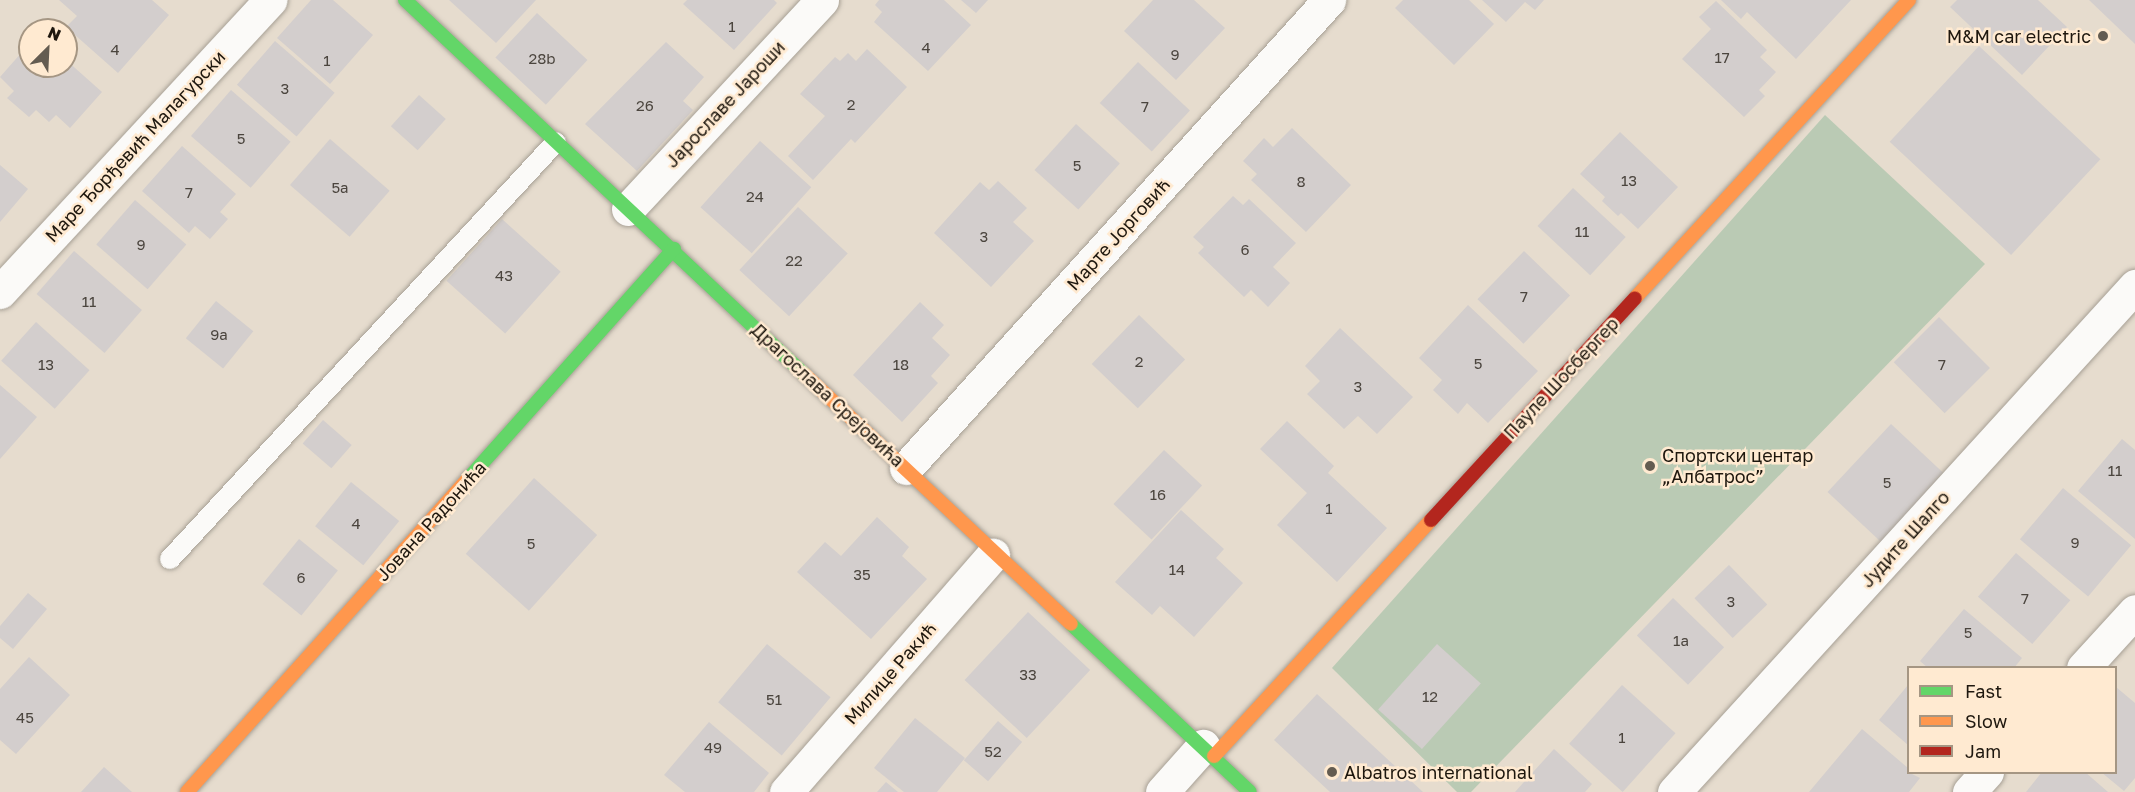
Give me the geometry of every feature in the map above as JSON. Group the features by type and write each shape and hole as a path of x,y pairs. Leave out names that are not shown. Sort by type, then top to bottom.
{"street":[{"name":"Маре Ђорђевић Малагурски","path":"0,292 270,0"},
{"name":"Драгослава Срејовића","path":"405,0 555,142 674,249 906,468 993,555 1250,792"},
{"name":"Јарославе Јароши","path":"628,209 822,0"},
{"name":"Марте Јорговић","path":"906,468 1329,0"},
{"name":"Пауле Шосбергер","path":"1208,751 1909,0"},
{"name":"Јована Радонића","path":"187,792 674,249"},
{"name":"Јудите Шалго","path":"1674,792 2135,286"},
{"name":"Милице Ракић","path":"786,792 993,555"},
{"path":"2085,666 2135,611"},
{"path":"1162,792 1208,751"},
{"path":"1969,792 1985,774"}],"lane":[{"path":"170,559 555,142"}],"green space":[{"name":"Спортски центар „Албатрос”","path":"1825,115 1985,264 1471,792 1457,792 1332,668"}],"building":[{"path":"59,0 152,0 169,15 118,73 78,38 78,18 75,18 77,16"},
{"path":"311,0 333,0 373,35 330,84 277,38"},
{"path":"449,0 536,0 496,43"},
{"path":"687,0 774,0 777,3 734,50 683,4"},
{"path":"879,0 944,0 971,25 928,71 874,22 882,12 875,5"},
{"path":"961,0 988,0 976,13"},
{"path":"1153,0 1194,0 1225,28 1176,80 1124,31"},
{"path":"1403,0 1469,0 1494,24 1454,65 1395,8"},
{"path":"1482,0 1544,0 1535,10 1525,2 1506,22"},
{"path":"1721,0 1851,0 1796,59 1747,12 1741,19"},
{"path":"1957,0 2038,0 2067,27 2022,75 1950,7"},
{"path":"2089,0 2135,0 2135,44"},
{"path":"1716,1 1767,50 1760,57 1776,72 1759,90 1765,96 1744,117 1682,59 1711,29 1699,17"},
{"path":"537,13 587,60 546,105 495,58"},
{"path":"275,41 335,93 297,137 237,85"},
{"path":"666,42 704,77 683,101 693,110 637,171 585,124"},
{"path":"1979,46 2100,159 2011,255 1890,142"},
{"path":"867,49 907,87 855,143 851,139 813,180 788,156 825,116 800,94 835,57 840,61 848,53 856,61"},
{"path":"18,57 18,78 78,78 78,71 102,92 70,128 56,115 49,122 36,110 29,117 7,98 14,91 0,77"},
{"path":"1138,62 1190,110 1152,151 1100,103"},
{"path":"231,90 291,142 251,188 191,136"},
{"path":"419,95 446,119 418,150 391,126"},
{"path":"1076,124 1120,163 1078,210 1035,170"},
{"path":"1292,128 1351,185 1306,232 1251,180 1257,174 1243,161 1264,138 1273,147"},
{"path":"1620,132 1678,187 1638,229 1621,213 1618,216 1602,201 1605,197 1580,174"},
{"path":"330,139 390,191 350,237 290,185"},
{"path":"760,141 811,187 752,253 700,207"},
{"path":"182,146 236,194 220,212 228,219 210,239 195,226 189,233 142,191"},
{"path":"0,165 28,189 0,222"},
{"path":"998,181 1027,208 1013,222 1034,241 991,287 934,233 980,182 989,190"},
{"path":"1573,188 1626,237 1590,275 1538,226"},
{"path":"1233,196 1243,205 1249,199 1296,243 1273,267 1290,283 1268,307 1251,290 1244,297 1198,253 1204,247 1193,237"},
{"path":"135,200 186,245 148,289 96,245"},
{"path":"798,207 848,253 789,316 739,270"},
{"path":"502,219 561,272 505,334 446,281"},
{"path":"74,251 142,310 105,353 37,294"},
{"path":"1524,251 1570,295 1523,344 1477,299"},
{"path":"216,301 253,331 223,369 186,338"},
{"path":"920,302 944,325 932,338 950,355 931,376 938,383 902,422 853,375"},
{"path":"1468,305 1538,371 1488,423 1467,403 1458,414 1433,390 1442,380 1419,358"},
{"path":"1139,315 1185,359 1138,408 1092,364"},
{"path":"1939,317 1990,368 1945,413 1894,362"},
{"path":"36,322 90,370 55,409 1,361"},
{"path":"1340,328 1413,397 1377,434 1358,416 1344,429 1307,394 1320,381 1305,366"},
{"path":"0,385 37,417 0,459"},
{"path":"323,420 352,445 331,468 303,443"},
{"path":"1287,421 1334,466 1328,473 1387,528 1337,582 1277,525 1307,493 1260,449"},
{"path":"1891,424 1946,475 1882,543 1828,492"},
{"path":"2122,439 2135,450 2135,539 2078,491"},
{"path":"1164,450 1202,485 1152,540 1114,504"},
{"path":"534,478 597,535 529,611 466,554"},
{"path":"351,482 399,521 363,565 315,526"},
{"path":"2063,488 2131,545 2088,597 2020,539"},
{"path":"1181,510 1224,549 1216,558 1243,583 1194,637 1160,606 1152,615 1115,582"},
{"path":"877,517 909,547 902,556 927,579 871,639 797,572 825,542 841,556"},
{"path":"299,539 338,570 301,616 262,584"},
{"path":"2016,553 2070,600 2032,644 1978,597"},
{"path":"1729,565 1767,605 1733,638 1694,598"},
{"path":"28,593 47,609 13,649 0,638 0,626"},
{"path":"1673,598 1724,647 1688,685 1637,635"},
{"path":"1964,609 2022,658 2016,666 1926,666 1920,661"},
{"path":"1028,612 1090,670 1027,738 965,680"},
{"path":"767,644 831,697 782,756 718,702"},
{"path":"1437,644 1481,683 1422,749 1378,709"},
{"path":"29,657 70,695 16,754 0,740 0,689"},
{"path":"1622,685 1676,733 1623,792 1569,744"},
{"path":"1907,686 1907,744 1879,720"},
{"path":"2117,688 2135,703 2135,778 2124,791 2103,774 2117,774"},
{"path":"1317,694 1423,792 1330,792 1274,740"},
{"path":"915,718 965,758 937,792 904,792 874,768"},
{"path":"998,721 1022,742 988,781 964,760"},
{"path":"709,722 769,773 754,792 685,792 664,775"},
{"path":"1862,729 1907,767 1907,774 1920,778 1909,792 1809,792"},
{"path":"1554,749 1592,784 1585,792 1515,792"},
{"path":"104,767 132,792 81,792"},
{"path":"2040,774 2087,774 2108,792 2026,792"},
{"path":"886,782 898,792 877,792"}],"traffic: fast":[{"path":"405,0 805,375"},
{"path":"468,479 674,249"},
{"path":"1071,624 1250,792"}],"traffic: slow":[{"path":"1635,298 1909,0"},
{"path":"805,375 1071,624"},
{"path":"187,792 468,479"},
{"path":"1214,756 1431,520"}],"traffic: jam":[{"path":"1431,520 1635,298"}],"place":[{"name":"M&M car electric","path":"2103,36"},
{"name":"Спортски центар „Албатрос”","path":"1650,466"},
{"name":"Albatros international","path":"1332,772"}]}
